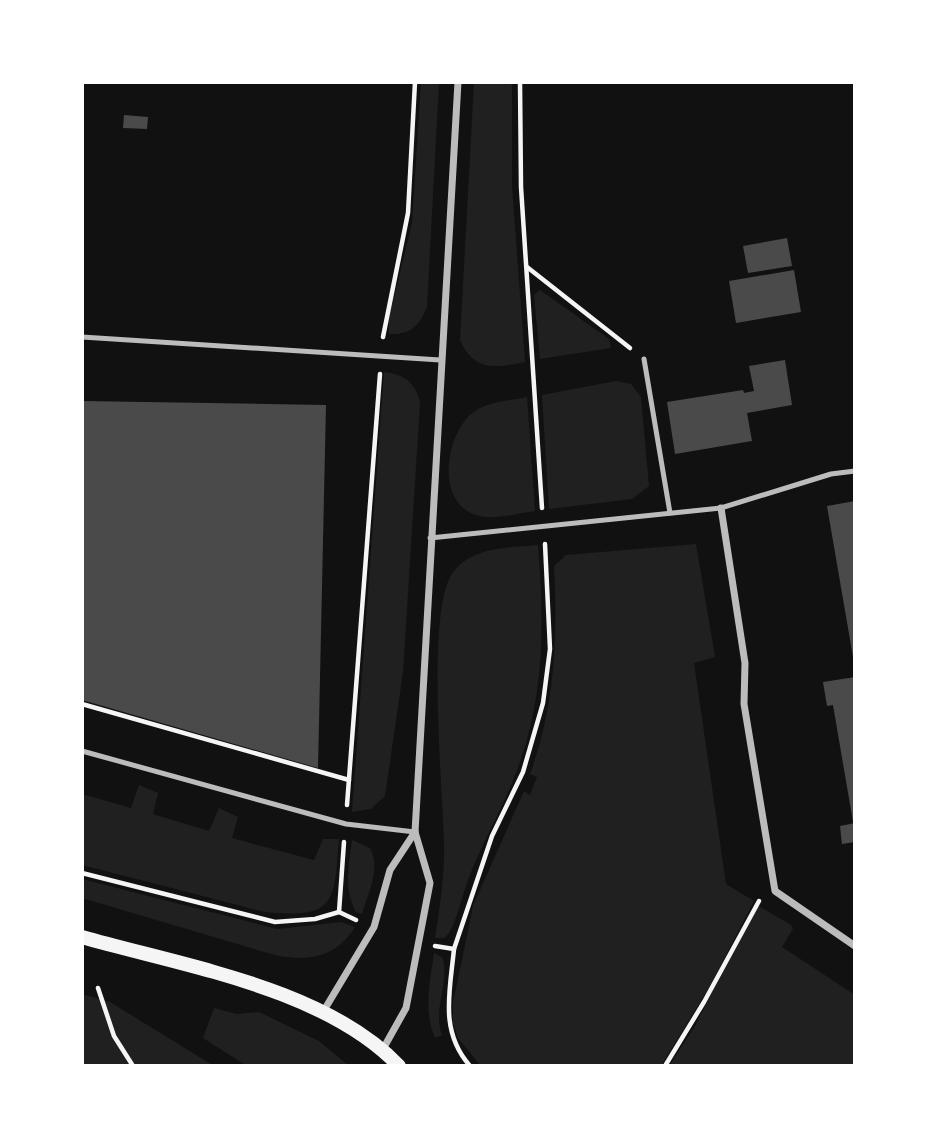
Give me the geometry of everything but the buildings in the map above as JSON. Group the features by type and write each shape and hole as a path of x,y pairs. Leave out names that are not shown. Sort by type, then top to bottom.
{"main road":[{"path":"82,937 242,982 323,1012 383,1049 399,1066"}],"street":[{"path":"383,1049 406,1008 430,883 415,832 458,82"},
{"path":"721,508 745,663 744,704 775,891 855,946"},
{"path":"323,1012 374,927 390,870 415,832"}],"lane":[{"path":"82,337 440,360"},
{"path":"644,359 670,513"},
{"path":"430,538 721,508 831,474 855,471"},
{"path":"82,751 346,824 415,832"}],"path":[{"path":"340,912 384,322 408,214 415,82"},
{"path":"520,82 521,187 542,510"},
{"path":"526,266 644,359"},
{"path":"470,1066 450,1037 454,949 492,835 523,772 543,703 550,649 545,545"},
{"path":"82,704 349,780"},
{"path":"82,873 275,922 315,919 340,912 357,920"},
{"path":"665,1066 704,1002 756,903 775,891"},
{"path":"434,946 454,949"},
{"path":"98,988 114,1035 133,1066"}],"shaded area":[{"path":"421,82 439,82 427,307 421,319 409,331 389,334 389,318 412,223"},
{"path":"474,82 511,82 512,87 512,186 525,362 505,366 479,363 472,358 460,340"},
{"path":"540,290 609,339 611,348 540,359 534,295"},
{"path":"384,372 398,375 408,381 416,390 420,403 403,672 385,796 371,809 352,812"},
{"path":"616,381 631,384 641,397 649,486 632,499 549,509 542,395"},
{"path":"527,397 535,511 498,517 476,515 463,508 454,497 450,483 449,468 455,437 462,424 477,410 491,404"},
{"path":"696,544 715,657 694,663 726,884 754,901 709,988 661,1066 481,1066 458,1038 453,1023 453,1003 473,906 524,791 530,795 537,777 530,774 545,723 553,672 554,566 566,555"},
{"path":"538,545 541,655 528,735 520,762 474,865 451,929 444,938 435,938 444,854 438,658 445,590 454,571 472,557 504,548"},
{"path":"139,785 158,793 153,814 209,831 219,808 238,817 232,838 314,860 323,839 339,839 335,878 327,902 319,909 306,912 265,912 82,865 82,794 131,808"},
{"path":"352,840 370,848 373,856 374,873 362,914 356,912 349,894"},
{"path":"82,879 277,929 341,922 355,927 340,945 322,955 301,958 278,956 82,898"},
{"path":"757,905 791,925 793,929 782,947 855,995 855,1066 669,1066 695,1026"},
{"path":"434,953 442,957 444,966 439,1015 442,1035 435,1038 428,1007"},
{"path":"82,994 110,1002 214,1066 82,1066"},
{"path":"214,1008 237,1014 259,1012 319,1041 349,1066 247,1066 203,1038"}]}
